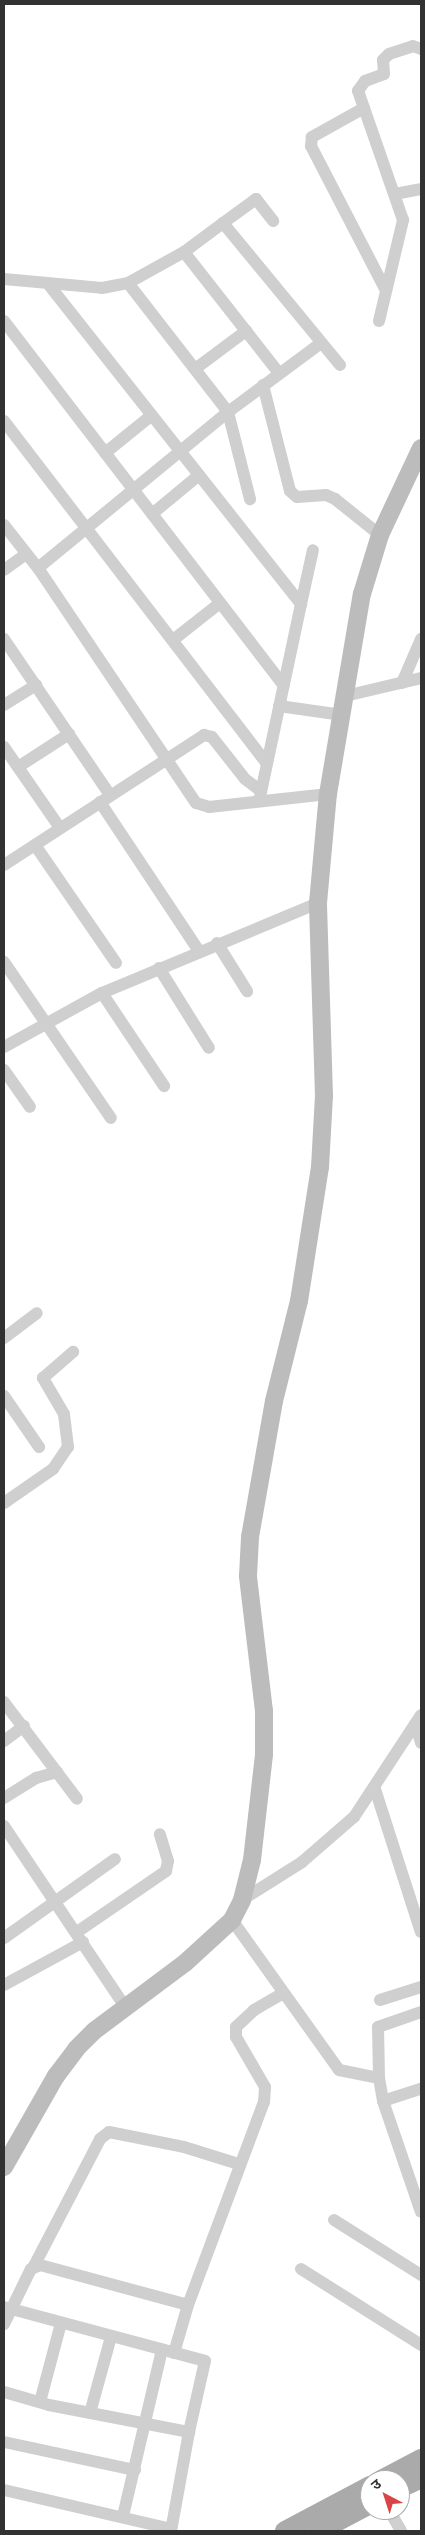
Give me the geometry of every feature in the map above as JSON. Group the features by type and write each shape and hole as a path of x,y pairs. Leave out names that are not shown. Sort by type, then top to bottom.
{"main road":[{"path":"4,2167 56,2076 76,2049 125,2006 185,1963 232,1920 242,1900 252,1860 264,1754 264,1711 248,1576 250,1537 274,1401 299,1301 320,1166 324,1096 318,903 328,794 362,594 380,535 421,448"},
{"path":"400,2470 421,2459"},
{"path":"285,2531 360,2491"},
{"path":"319,2531 360,2509"}],"street":[{"path":"379,321 385,289 403,220 364,108 359,86 384,74 386,56 413,46 421,49"},
{"path":"364,108 312,137 310,146 385,289"},
{"path":"395,194 421,189"},
{"path":"4,279 49,285 102,288 128,283 184,252 256,198 274,221"},
{"path":"223,222 266,270 340,365"},
{"path":"184,252 279,373"},
{"path":"128,283 228,412 250,499"},
{"path":"49,285 301,604"},
{"path":"4,321 283,685"},
{"path":"194,369 246,331"},
{"path":"38,568 135,491 228,412 322,343"},
{"path":"263,386 290,491 297,497 326,495 335,499 380,535"},
{"path":"105,453 152,415"},
{"path":"4,421 266,763"},
{"path":"152,514 199,475"},
{"path":"4,525 38,568 196,803 209,806 260,796 328,794"},
{"path":"260,796 313,550"},
{"path":"4,570 26,554"},
{"path":"173,640 220,603"},
{"path":"4,639 69,734 105,799 199,951"},
{"path":"402,682 421,639"},
{"path":"345,696 421,678"},
{"path":"4,705 36,686"},
{"path":"279,706 342,714"},
{"path":"18,767 69,734"},
{"path":"5,862 35,845 166,758 208,735 260,796"},
{"path":"4,747 60,828"},
{"path":"35,845 116,964"},
{"path":"4,1046 45,1022 102,993 217,943 318,903"},
{"path":"217,943 247,991"},
{"path":"4,962 111,1118"},
{"path":"159,968 209,1048"},
{"path":"102,993 164,1086"},
{"path":"4,1070 30,1107"},
{"path":"4,1338 37,1313"},
{"path":"4,1502 53,1469 68,1447 64,1414 43,1378 73,1352"},
{"path":"4,1396 38,1447"},
{"path":"4,1702 24,1726 77,1799"},
{"path":"242,1900 267,1887 333,1838 354,1817 375,1789 418,1720"},
{"path":"418,1720 421,1744"},
{"path":"4,1741 24,1726"},
{"path":"4,1798 36,1778 57,1772"},
{"path":"375,1789 421,1932"},
{"path":"4,1826 56,1900 125,2006"},
{"path":"4,1984 80,1937 166,1871 168,1862 160,1834"},
{"path":"4,1938 56,1900 89,1881 115,1859"},
{"path":"232,1920 339,2070 379,2078"},
{"path":"380,2000 421,1987"},
{"path":"124,2516 168,2351 188,2305 239,2164 264,2102 265,2087 234,2032 241,2021 254,2010 283,1993"},
{"path":"421,2012 378,2027 379,2078 383,2100 421,2212"},
{"path":"383,2100 421,2089"},
{"path":"4,2324 7,2308 34,2266 100,2139 109,2132 184,2147 239,2164"},
{"path":"334,2220 421,2275"},
{"path":"34,2266 188,2305"},
{"path":"301,2269 421,2345"},
{"path":"4,2490 124,2516 171,2530 189,2432 205,2361 7,2308"},
{"path":"40,2402 61,2323"},
{"path":"90,2413 112,2337"},
{"path":"4,2392 90,2413 189,2432"},
{"path":"4,2442 135,2470"},
{"path":"395,2520 401,2531"}]}
